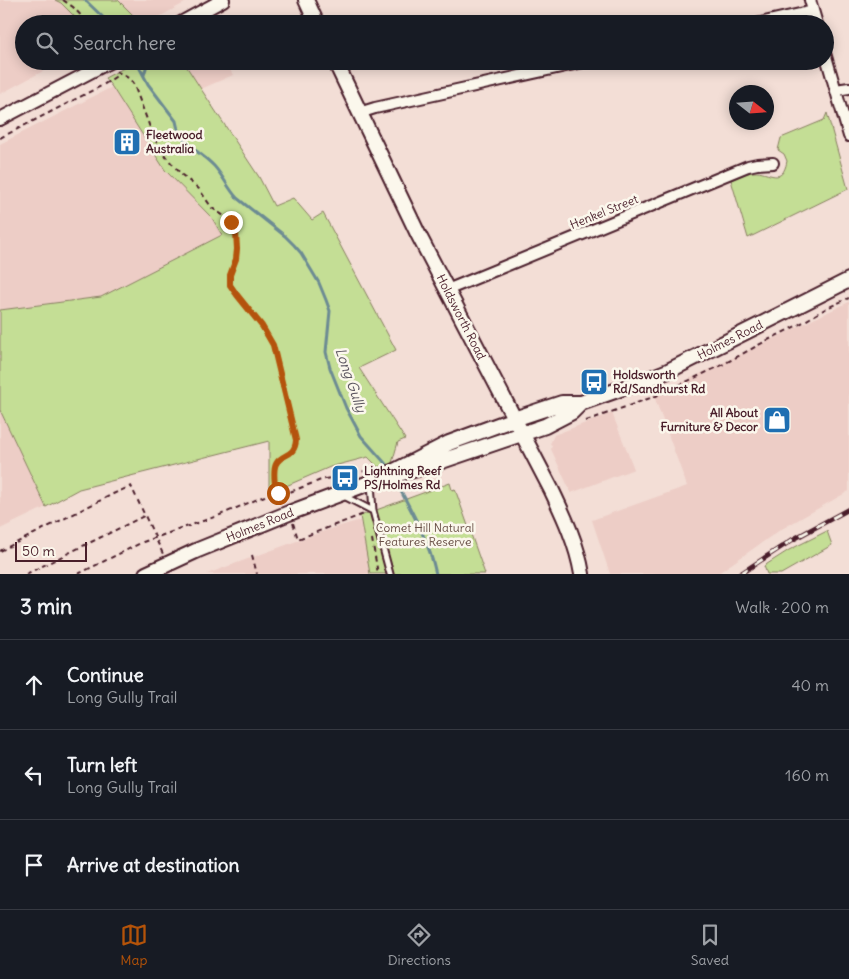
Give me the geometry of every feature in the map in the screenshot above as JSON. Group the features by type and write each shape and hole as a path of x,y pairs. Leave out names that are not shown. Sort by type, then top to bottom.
{"main road":[{"path":"306,0 314,15"},
{"name":"Holdsworth Road","path":"339,70 446,290 551,489 568,525 582,574"},
{"name":"Holmes Road","path":"146,574 289,513 384,476 449,443 514,418 562,403 580,403 668,371 849,280"},
{"name":"Holmes Road","path":"384,476 545,426 572,412 580,403"}],"street":[{"path":"192,15 206,6 223,0"},
{"path":"810,0 814,15"},
{"path":"795,15 813,11"},
{"path":"0,119 102,70"},
{"path":"359,113 547,70"},
{"path":"830,70 849,136"},
{"path":"836,90 849,88"},
{"name":"Henkel Street","path":"446,290 748,166 773,163"}],"lane":[{"path":"384,476 373,511 390,574"},
{"path":"340,494 373,511"}],"path":[{"path":"63,0 81,15"},
{"path":"116,70 130,79 134,85 154,138 166,158 182,175 197,186 212,208 229,220 234,228 237,249 236,259 230,275 230,285 262,326 273,345 296,440 296,446 292,451 276,464 275,493"},
{"path":"0,138 103,85 118,73"},
{"path":"586,421 656,396 722,365 849,298"},
{"path":"281,496 321,480 337,476 338,481 345,478 344,475 384,476"},
{"path":"0,551 112,494 132,486 167,564"},
{"path":"78,574 134,546 220,515 267,495 275,493 281,496 283,501"},
{"path":"295,532 298,539 365,514"},
{"path":"26,574 146,515"},
{"path":"372,538 378,574"},
{"path":"252,555 257,574"}],"shaded area":[{"path":"0,0 55,0 61,3 73,15 15,15 15,70 45,70 0,94"},
{"path":"118,0 190,0 162,15 133,15"},
{"path":"189,70 230,70 233,75 201,89"},
{"path":"112,87 165,170 212,218 222,235 101,297 0,310 0,144"},
{"path":"849,302 849,491 780,530 717,574 610,574 592,520 687,486 654,396"},
{"path":"0,410 46,507 0,529"},
{"path":"612,413 634,469 571,493 551,449 552,445 550,444 554,435"},
{"path":"360,521 372,574 207,574 324,531"}],"green space":[{"path":"55,0 118,0 133,15 73,15 61,3"},
{"path":"120,70 189,70 259,177 274,206 293,198 312,220 323,213 396,350 359,368 405,439 398,442 392,463 378,467 368,457 330,467 279,489 269,487 269,441 79,489 46,507 0,410 0,310 101,297 222,235 212,218 165,170 105,78"},
{"path":"827,113 848,189 748,238 731,180 751,172 760,172 774,176 782,174 787,161 784,154 778,150 781,138 824,120"},
{"name":"Comet Hill Natural Features Reserve","path":"450,483 452,490 455,489 485,574 370,574 360,516"},
{"path":"827,531 832,545 781,574 767,574 764,566 789,550"}],"waterway":[{"name":"Long Gully","path":"85,0 101,15"},
{"name":"Long Gully","path":"141,70 148,84 176,121 178,129 186,142 214,166 237,198 285,236 301,253 319,283 330,311 326,352 330,368 346,408 361,436 389,470"},
{"path":"144,75 145,70"},
{"name":"Long Gully","path":"395,480 424,538 436,574"}],"railway":[{"path":"740,574 792,540 849,509"}],"place":[{"name":"Fleetwood Australia","path":"127,142"},
{"name":"Holdsworth Rd/Sandhurst Rd","path":"594,382"},
{"name":"All About Furniture & Decor","path":"777,420"},
{"name":"Lightning Reef PS/Holmes Rd","path":"345,478"}],"route":[{"path":"231,222 236,232 237,249 236,259 230,275 230,285 262,326 273,345 296,440 296,446 292,451 276,464 275,493 278,493"}]}
